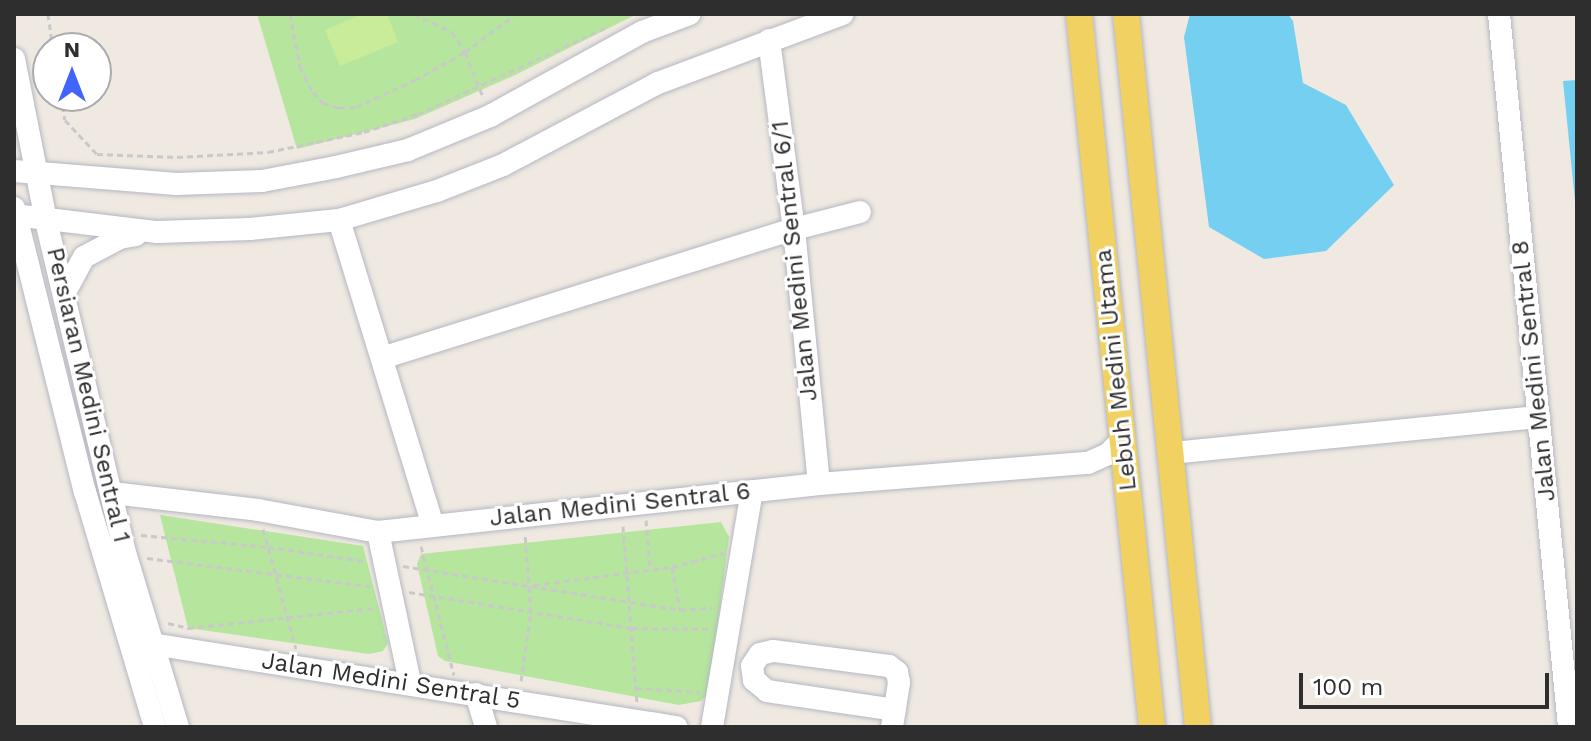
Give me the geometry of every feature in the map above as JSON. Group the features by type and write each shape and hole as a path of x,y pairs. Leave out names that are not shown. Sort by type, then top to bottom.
{"main road":[{"name":"Lebuh Medini Utama","path":"1079,14 1152,727"},
{"name":"Lebuh Medini Utama","path":"1126,14 1198,727"}],"street":[{"path":"14,171 176,184 262,181 408,150 490,116 642,32 690,14"},
{"path":"64,294 84,257 119,238 157,232 250,229 339,220 437,191 503,165 658,83 843,14"},
{"name":"Jalan Medini Sentral 8","path":"1499,14 1569,727"},
{"name":"Jalan Medini Sentral 6/1","path":"769,40 794,229 819,484"},
{"name":"Persiaran Medini Sentral 1","path":"14,59 46,221 126,556 178,727"},
{"name":"Persiaran Medini Sentral 1","path":"14,208 85,492 155,727"},
{"path":"382,358 794,229 860,212"},
{"path":"14,215 157,232"},
{"path":"339,220 382,358 425,526"},
{"path":"1171,453 1539,417"},
{"name":"Jalan Medini Sentral 6","path":"112,493 258,510 378,532 819,484 1088,463 1108,454 1123,439"},
{"path":"712,727 752,491"},
{"path":"378,532 410,683"},
{"name":"Jalan Medini Sentral 5","path":"152,644 300,665 676,727"},
{"path":"773,651 889,666 897,672 899,683 893,718 767,691 754,680 752,666 760,654 773,651"},
{"path":"467,693 486,727"}],"path":[{"path":"290,14 300,67 313,92 323,103 339,108 356,107 465,52 516,14"},
{"path":"414,14 452,32 465,52 490,116"},
{"path":"64,112 65,120 97,154 177,157 268,152 364,132 479,88 621,21"},
{"path":"645,504 650,570"},
{"path":"621,506 638,721"},
{"path":"258,510 300,665"},
{"path":"518,701 531,612 523,516"},
{"path":"425,526 426,569 467,693"},
{"path":"121,533 268,547 680,610 734,606"},
{"path":"531,586 672,567 743,548"},
{"path":"126,556 391,589 632,628 730,632"},
{"path":"672,567 680,610"},
{"path":"143,617 188,628 374,608"},
{"path":"636,688 700,692"}],"green space":[{"path":"257,14 637,14 513,76 415,119 297,149"},
{"path":"363,14 387,14 398,42 340,66 325,30"},
{"path":"160,515 363,546 388,643 383,651 369,654 188,628"},
{"path":"721,522 729,537 709,692 701,701 679,705 445,661 438,656 417,564 421,554"}],"water":[{"path":"1190,14 1288,14 1293,21 1303,83 1346,105 1394,185 1326,251 1264,259 1209,227 1184,37"},
{"path":"1577,80 1577,221 1563,81"}]}
